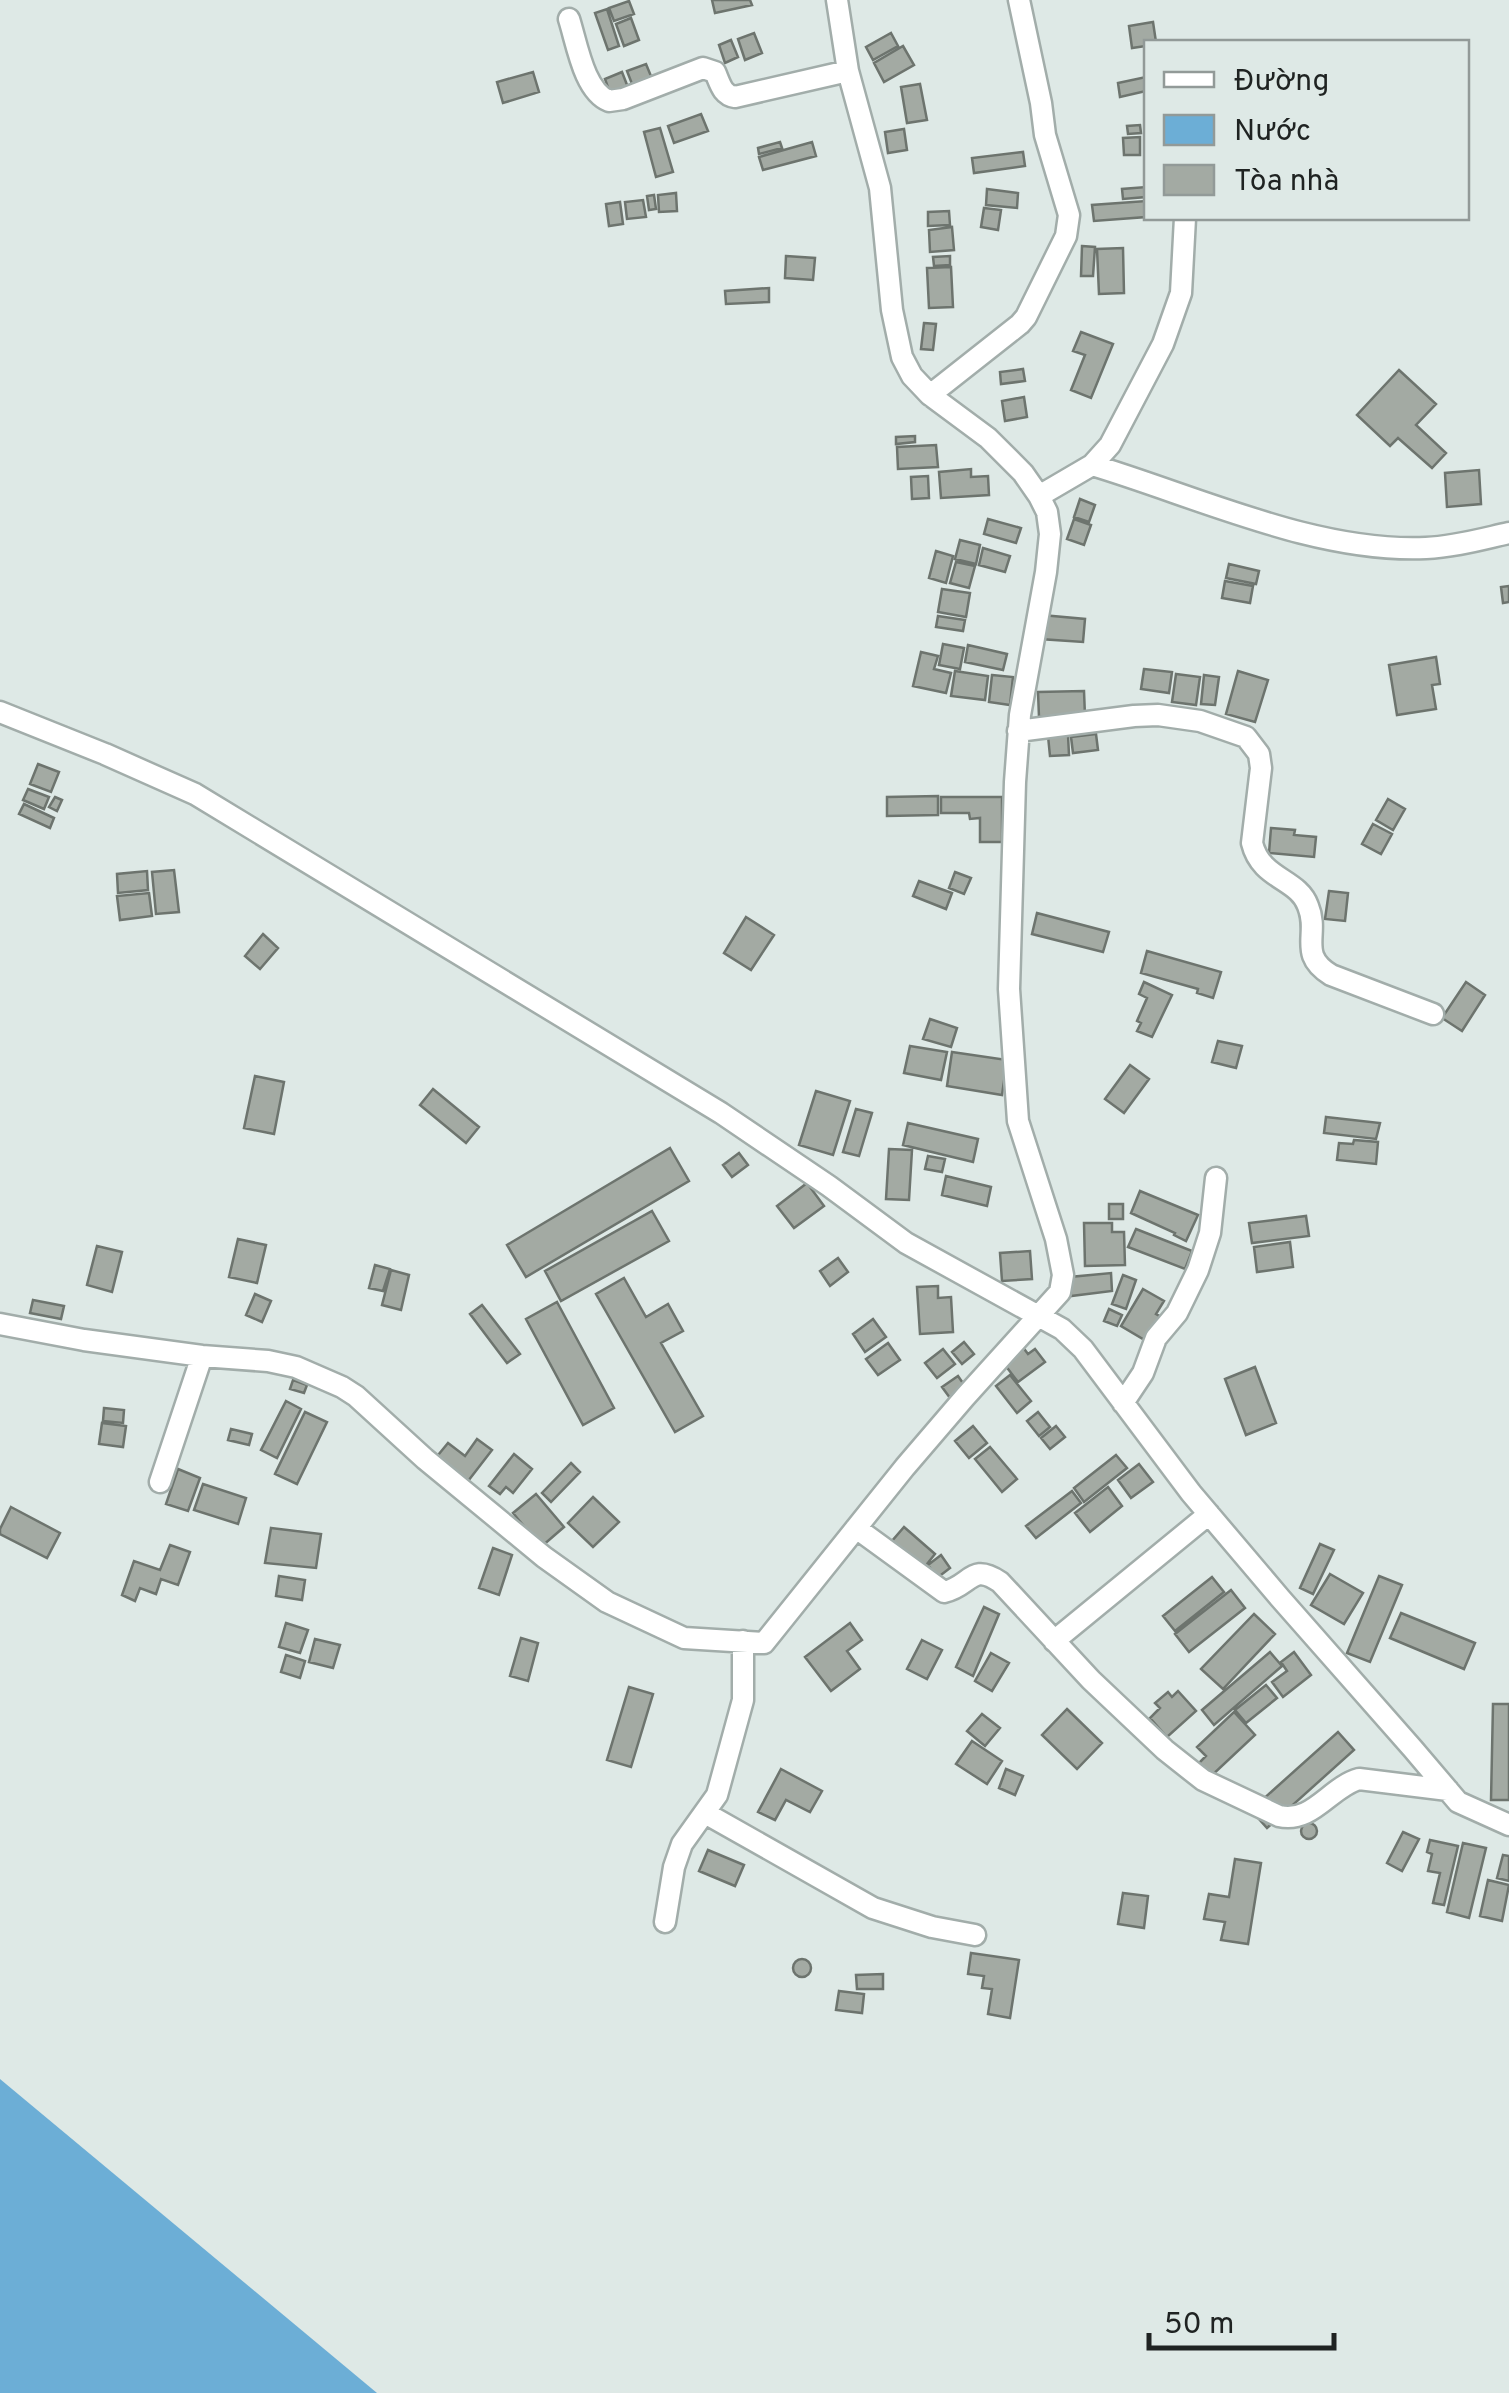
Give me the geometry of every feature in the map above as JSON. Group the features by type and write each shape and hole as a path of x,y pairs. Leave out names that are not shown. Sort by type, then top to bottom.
{"street":[{"path":"0,1324 84,1340 296,1367 356,1396 424,1459 544,1558 607,1602 684,1638 764,1642 964,1397 1060,1292 1063,1275 1056,1239 1018,1121 1009,989 1018,732 1046,572 1050,534 1047,512 1023,473 988,438 930,395 912,376 902,357 892,310 880,188 848,70 838,0"},
{"path":"930,395 1026,317 1066,236 1069,215 1044,135 1019,0"},
{"path":"569,19 589,82 609,102 704,68 715,72 724,92 735,97 848,70"},
{"path":"1040,496 1092,465 1110,445 1163,344 1180,294 1185,220"},
{"path":"1092,465 1242,516 1350,542 1427,548 1509,533"},
{"path":"0,712 195,794 722,1114 906,1243 1062,1329 1083,1349 1208,1514 1458,1802 1509,1826"},
{"path":"1018,732 1158,716 1200,721 1246,737 1259,754 1261,768 1254,855 1261,865 1302,895 1308,905 1314,961 1331,975 1432,1014"},
{"path":"1123,1404 1143,1374 1156,1338 1177,1313 1198,1270 1210,1233 1216,1178"},
{"path":"160,1482 202,1356"},
{"path":"1054,1641 1208,1514"},
{"path":"856,1528 944,1592 951,1592 983,1572 1000,1582 1116,1704 1166,1750 1203,1780 1279,1816 1289,1818 1313,1810 1348,1782 1359,1779 1448,1790"},
{"path":"665,1922 682,1844 716,1795 744,1700 743,1641"},
{"path":"704,1813 873,1908 932,1927 975,1935"}],"water":[{"path":"0,2079 377,2393 0,2393"}],"building":[{"path":"712,0 750,0 752,5 715,13"},
{"path":"629,1 634,14 614,21 609,8"},
{"path":"607,9 619,46 608,50 595,13"},
{"path":"631,18 639,40 624,46 616,24"},
{"path":"1153,22 1156,40 1144,40 1144,46 1132,48 1129,26"},
{"path":"754,33 762,53 745,60 738,39"},
{"path":"891,33 898,46 873,60 866,47"},
{"path":"731,40 738,57 725,63 719,45"},
{"path":"903,46 914,65 884,82 874,63"},
{"path":"646,64 653,81 634,89 627,71"},
{"path":"533,72 539,92 503,103 497,82"},
{"path":"622,72 629,90 611,96 605,79"},
{"path":"1144,77 1144,91 1120,97 1118,83"},
{"path":"920,84 927,120 907,123 901,87"},
{"path":"701,114 708,131 674,143 668,126"},
{"path":"1140,125 1141,133 1128,134 1127,126"},
{"path":"660,128 673,172 656,177 644,132"},
{"path":"904,129 907,150 888,153 885,132"},
{"path":"1140,137 1140,155 1124,155 1123,138"},
{"path":"780,142 782,148 759,154 758,148"},
{"path":"812,142 816,156 763,170 759,157"},
{"path":"1023,152 1025,166 974,173 972,158"},
{"path":"1144,187 1144,197 1123,199 1122,189"},
{"path":"987,189 1018,193 1017,208 986,205"},
{"path":"676,193 677,211 659,212 658,195"},
{"path":"654,195 656,209 649,210 647,196"},
{"path":"643,200 646,217 627,219 625,202"},
{"path":"1144,201 1144,217 1094,221 1092,205"},
{"path":"620,202 623,224 609,226 606,204"},
{"path":"984,208 1001,210 998,230 981,227"},
{"path":"949,211 950,225 928,226 928,212"},
{"path":"952,227 954,250 930,252 929,230"},
{"path":"1082,246 1095,247 1093,276 1081,276"},
{"path":"1123,248 1124,293 1099,294 1097,249"},
{"path":"786,256 815,258 813,280 785,278"},
{"path":"950,256 950,265 934,266 933,257"},
{"path":"951,267 953,307 929,308 927,268"},
{"path":"769,288 769,302 726,304 725,291"},
{"path":"924,323 936,324 933,350 921,349"},
{"path":"1081,332 1113,344 1091,398 1071,390 1085,355 1073,351"},
{"path":"1023,369 1025,381 1001,384 1000,372"},
{"path":"1399,370 1436,404 1416,425 1446,453 1432,468 1398,438 1390,446 1357,415"},
{"path":"1024,397 1027,417 1005,421 1002,401"},
{"path":"915,436 915,442 896,444 896,437"},
{"path":"936,445 938,467 898,469 897,447"},
{"path":"971,469 971,477 988,476 989,495 941,498 939,472"},
{"path":"1479,470 1481,504 1447,507 1445,473"},
{"path":"928,476 929,498 912,499 911,477"},
{"path":"1080,499 1095,505 1089,522 1074,517"},
{"path":"988,519 1021,528 1016,543 984,534"},
{"path":"1074,519 1091,525 1084,545 1067,539"},
{"path":"960,540 980,545 976,564 955,559"},
{"path":"983,548 1010,556 1005,572 979,565"},
{"path":"936,551 953,556 946,583 929,578"},
{"path":"956,562 975,566 969,588 950,583"},
{"path":"1229,564 1259,571 1256,584 1226,578"},
{"path":"1225,581 1253,586 1250,603 1222,598"},
{"path":"1509,586 1509,602 1503,603 1501,587"},
{"path":"942,589 970,593 966,617 938,612"},
{"path":"1042,615 1085,619 1083,642 1040,639"},
{"path":"938,616 965,620 963,631 936,627"},
{"path":"943,644 964,648 960,669 939,665"},
{"path":"968,645 1007,654 1003,670 965,662"},
{"path":"921,652 938,656 934,669 951,673 946,693 913,686"},
{"path":"1436,657 1440,684 1432,685 1436,709 1397,715 1389,665"},
{"path":"1144,669 1172,672 1169,693 1141,689"},
{"path":"955,671 988,676 985,700 951,696"},
{"path":"1238,671 1268,680 1255,722 1226,714"},
{"path":"1176,674 1200,677 1196,705 1172,702"},
{"path":"992,675 1013,677 1010,705 989,702"},
{"path":"1204,675 1219,677 1215,705 1201,704"},
{"path":"1084,691 1085,716 1039,717 1038,692"},
{"path":"1096,734 1098,750 1073,753 1071,737"},
{"path":"1068,735 1069,755 1050,756 1048,736"},
{"path":"38,764 59,772 51,792 30,784"},
{"path":"28,789 49,797 44,809 23,800"},
{"path":"938,796 938,815 887,816 887,797"},
{"path":"55,797 62,800 57,811 49,807"},
{"path":"941,797 1002,797 1002,842 980,842 980,818 970,819 969,813 941,813"},
{"path":"1388,799 1405,809 1393,830 1376,820"},
{"path":"24,804 54,818 50,828 19,814"},
{"path":"1373,824 1392,834 1381,854 1362,844"},
{"path":"1271,828 1316,837 1314,857 1269,853"},
{"path":"174,870 179,912 156,914 152,872"},
{"path":"147,871 148,890 118,893 117,874"},
{"path":"955,872 971,878 964,894 949,888"},
{"path":"919,881 952,893 946,909 913,896"},
{"path":"1329,891 1348,893 1345,921 1325,919"},
{"path":"149,893 152,916 120,920 117,896"},
{"path":"1037,913 1109,932 1103,952 1032,934"},
{"path":"746,917 774,935 751,970 724,953"},
{"path":"263,934 278,948 260,969 245,956"},
{"path":"1147,951 1221,972 1213,998 1197,993 1198,989 1141,973"},
{"path":"1144,982 1172,995 1152,1037 1137,1031 1147,998 1139,994"},
{"path":"1466,982 1485,995 1462,1031 1442,1018"},
{"path":"930,1019 957,1028 951,1047 923,1039"},
{"path":"1218,1041 1242,1046 1236,1068 1212,1062"},
{"path":"910,1046 947,1052 941,1080 904,1073"},
{"path":"952,1052 1007,1060 1002,1095 947,1086"},
{"path":"1130,1065 1149,1079 1124,1113 1105,1099"},
{"path":"255,1076 284,1082 274,1134 244,1128"},
{"path":"433,1089 479,1127 466,1143 420,1105"},
{"path":"816,1091 850,1101 833,1155 799,1145"},
{"path":"856,1109 872,1113 859,1156 843,1152"},
{"path":"1326,1117 1380,1123 1376,1139 1324,1133"},
{"path":"908,1123 978,1139 973,1162 903,1145"},
{"path":"1354,1140 1378,1142 1376,1164 1337,1160 1339,1143 1353,1144"},
{"path":"670,1148 689,1181 526,1277 507,1245"},
{"path":"889,1149 912,1150 909,1200 886,1199"},
{"path":"739,1153 748,1165 732,1177 723,1165"},
{"path":"928,1156 945,1159 942,1172 925,1169"},
{"path":"946,1176 991,1187 987,1206 942,1195"},
{"path":"807,1183 824,1206 794,1228 777,1206"},
{"path":"1140,1191 1198,1215 1186,1241 1131,1213"},
{"path":"1109,1204 1123,1204 1123,1219 1109,1219"},
{"path":"652,1211 669,1241 561,1301 545,1271"},
{"path":"1306,1216 1309,1236 1252,1243 1249,1223"},
{"path":"1084,1223 1112,1223 1112,1232 1124,1232 1125,1265 1085,1266"},
{"path":"1136,1229 1192,1251 1185,1269 1128,1247"},
{"path":"238,1239 266,1245 257,1283 229,1277"},
{"path":"1290,1242 1293,1267 1257,1272 1254,1247"},
{"path":"97,1246 122,1252 112,1292 87,1285"},
{"path":"1030,1251 1032,1279 1002,1281 1000,1253"},
{"path":"838,1258 848,1272 830,1286 820,1271"},
{"path":"375,1265 390,1269 383,1291 369,1288"},
{"path":"391,1270 409,1275 401,1310 382,1305"},
{"path":"1111,1273 1112,1291 1071,1296 1070,1277"},
{"path":"1123,1275 1136,1280 1126,1309 1112,1304"},
{"path":"624,1278 646,1317 668,1304 683,1331 661,1343 703,1416 675,1432 596,1294"},
{"path":"938,1286 938,1298 951,1297 953,1332 920,1334 917,1287"},
{"path":"1143,1289 1164,1301 1156,1314 1163,1318 1148,1342 1121,1326"},
{"path":"255,1294 271,1301 262,1322 246,1315"},
{"path":"33,1300 64,1306 61,1319 30,1313"},
{"path":"557,1302 614,1408 583,1425 526,1319"},
{"path":"482,1305 520,1354 507,1363 470,1314"},
{"path":"1109,1309 1122,1315 1117,1326 1104,1321"},
{"path":"873,1319 886,1337 865,1352 853,1334"},
{"path":"964,1342 974,1354 962,1364 952,1352"},
{"path":"888,1343 900,1360 878,1375 866,1359"},
{"path":"1022,1346 1028,1354 1035,1349 1045,1362 1018,1382 1002,1361"},
{"path":"943,1349 955,1364 937,1378 925,1363"},
{"path":"1255,1367 1276,1423 1246,1435 1225,1379"},
{"path":"1010,1375 1031,1401 1017,1413 996,1386"},
{"path":"958,1376 965,1386 950,1398 942,1387"},
{"path":"293,1380 307,1385 304,1393 290,1389"},
{"path":"286,1401 301,1409 277,1458 261,1450"},
{"path":"104,1408 124,1410 123,1423 103,1421"},
{"path":"305,1412 327,1422 297,1484 275,1474"},
{"path":"1038,1412 1050,1427 1039,1436 1027,1421"},
{"path":"102,1423 126,1426 123,1447 99,1444"},
{"path":"973,1426 987,1443 969,1458 955,1441"},
{"path":"1056,1426 1065,1437 1050,1449 1041,1438"},
{"path":"231,1429 252,1434 249,1445 228,1440"},
{"path":"477,1439 492,1450 465,1485 434,1460 448,1443 465,1456"},
{"path":"990,1447 1017,1479 1002,1492 975,1459"},
{"path":"514,1454 532,1469 513,1493 506,1487 500,1494 489,1486"},
{"path":"1116,1455 1127,1468 1084,1502 1074,1488"},
{"path":"571,1463 580,1472 551,1502 542,1493"},
{"path":"1139,1464 1153,1482 1131,1498 1118,1480"},
{"path":"178,1469 200,1478 188,1511 166,1504"},
{"path":"203,1484 246,1498 238,1524 194,1510"},
{"path":"1108,1487 1122,1506 1090,1532 1075,1513"},
{"path":"1072,1491 1081,1503 1036,1538 1026,1526"},
{"path":"536,1494 564,1527 541,1547 513,1513"},
{"path":"593,1497 619,1522 593,1547 568,1523"},
{"path":"11,1507 60,1533 47,1558 0,1534"},
{"path":"904,1527 935,1554 923,1569 892,1541"},
{"path":"271,1528 321,1534 316,1568 265,1563"},
{"path":"1320,1544 1334,1550 1313,1594 1300,1588"},
{"path":"170,1545 190,1552 178,1585 161,1579 156,1594 140,1588 135,1601 122,1595 134,1561 160,1570"},
{"path":"493,1548 512,1555 499,1595 479,1588"},
{"path":"941,1555 950,1568 937,1578 928,1565"},
{"path":"1330,1574 1363,1593 1344,1624 1311,1605"},
{"path":"279,1576 305,1580 302,1600 276,1596"},
{"path":"1379,1576 1402,1585 1370,1662 1347,1653"},
{"path":"1212,1577 1224,1592 1175,1631 1163,1616"},
{"path":"1231,1590 1245,1608 1189,1652 1175,1634"},
{"path":"984,1607 999,1614 973,1676 956,1667"},
{"path":"1401,1613 1475,1643 1464,1669 1390,1638"},
{"path":"1254,1614 1275,1634 1223,1689 1201,1669"},
{"path":"286,1623 308,1630 300,1653 279,1647"},
{"path":"850,1623 862,1640 847,1651 860,1669 831,1691 805,1657"},
{"path":"521,1638 538,1643 528,1681 510,1676"},
{"path":"315,1639 340,1645 333,1668 309,1662"},
{"path":"922,1640 942,1650 927,1679 907,1669"},
{"path":"1270,1652 1282,1666 1214,1725 1202,1710"},
{"path":"1294,1652 1311,1675 1283,1697 1272,1682 1287,1671 1281,1662"},
{"path":"991,1653 1009,1663 992,1691 975,1681"},
{"path":"286,1655 305,1661 300,1678 281,1672"},
{"path":"1266,1685 1277,1698 1246,1723 1235,1710"},
{"path":"629,1687 653,1694 631,1767 607,1760"},
{"path":"1178,1691 1196,1711 1167,1737 1150,1718 1160,1708 1155,1703 1168,1692 1172,1697"},
{"path":"1493,1704 1509,1704 1509,1800 1491,1800"},
{"path":"1067,1709 1102,1743 1077,1769 1042,1735"},
{"path":"1234,1712 1255,1735 1208,1779 1196,1766 1206,1756 1197,1747"},
{"path":"982,1714 1000,1728 985,1746 967,1731"},
{"path":"1338,1732 1354,1750 1267,1828 1251,1810"},
{"path":"972,1741 1002,1761 987,1784 956,1764"},
{"path":"781,1769 822,1791 810,1812 786,1800 775,1820 758,1812"},
{"path":"1006,1769 1023,1776 1015,1795 999,1788"},
{"path":"1309,1823 1317,1831 1309,1839 1301,1831"},
{"path":"1403,1832 1419,1839 1402,1871 1387,1863"},
{"path":"1430,1840 1458,1846 1444,1905 1433,1903 1440,1873 1428,1871"},
{"path":"1463,1843 1486,1848 1469,1918 1447,1912"},
{"path":"708,1850 744,1865 735,1886 699,1871"},
{"path":"1503,1855 1509,1856 1509,1881 1497,1878"},
{"path":"1235,1859 1261,1863 1248,1944 1221,1940 1225,1922 1204,1919 1209,1894 1229,1897"},
{"path":"1488,1880 1509,1885 1502,1921 1480,1916"},
{"path":"1123,1893 1148,1896 1144,1928 1118,1924"},
{"path":"971,1953 1019,1960 1010,2018 988,2014 992,1989 982,1988 984,1976 968,1974"},
{"path":"802,1959 811,1968 802,1977 793,1968"},
{"path":"883,1974 883,1989 857,1989 856,1975"},
{"path":"839,1991 864,1994 862,2013 836,2010"}]}
